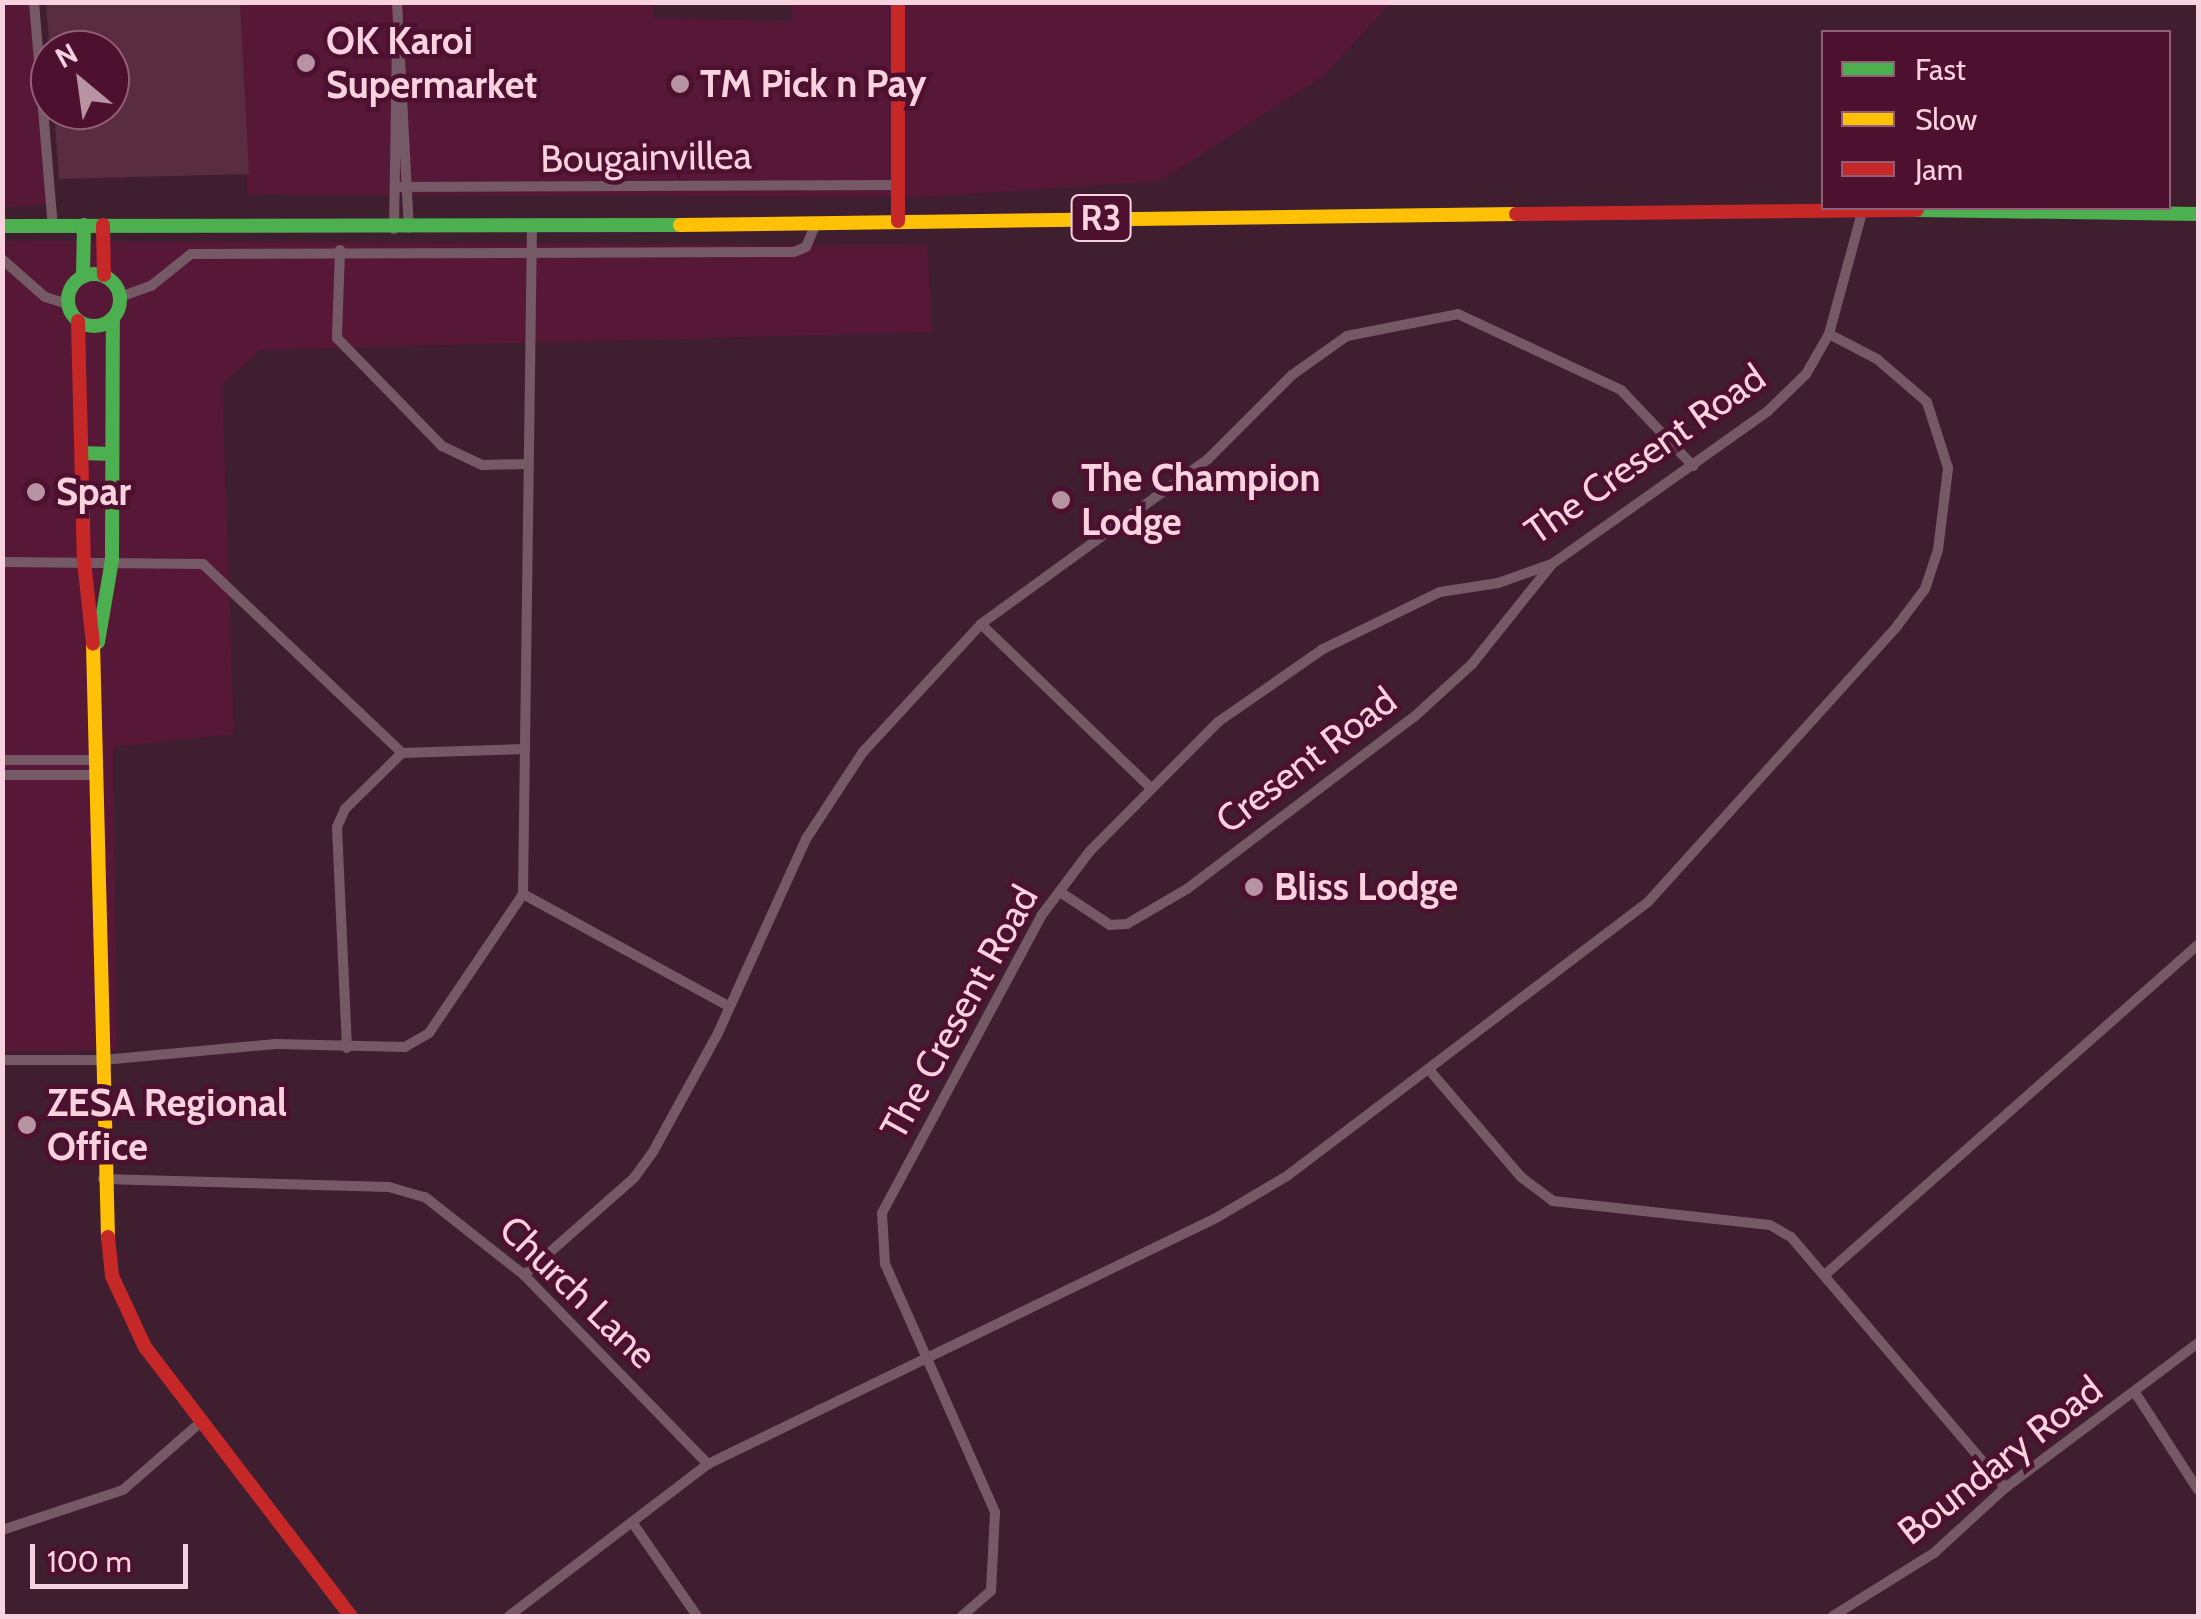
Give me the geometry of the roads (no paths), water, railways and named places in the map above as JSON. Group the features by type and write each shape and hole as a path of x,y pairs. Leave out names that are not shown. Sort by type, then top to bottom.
{"main road":[{"path":"898,2 898,221"},
{"name":"R3","path":"2,226 402,228 1821,210"},
{"name":"R3","path":"1930,210 2198,214"},
{"path":"83,276 84,225"},
{"path":"95,659 112,560 112,319 120,297 104,275 103,225"},
{"path":"104,275 83,276 71,288 68,304 78,321 84,561 95,659 104,1179 118,1300 201,1422 350,1616"},
{"path":"78,321 102,325 112,319"},
{"path":"82,453 112,454"}],"street":[{"path":"34,2 53,226"},
{"path":"397,2 402,228"},
{"name":"Bougainvillea","path":"401,187 897,184"},
{"name":"The Cresent Road","path":"962,1616 991,1590 998,1536 981,1474 885,1264 882,1214 1015,960 1060,892 1151,788 1218,722 1323,649 1440,592 1498,583 1552,564 1693,466 1806,374 1829,334 1863,210"},
{"path":"120,297 152,286 192,254 340,250 794,252 806,247 816,223"},
{"path":"2,1060 103,1060 276,1044 405,1047 429,1033 523,894 532,226"},
{"path":"340,250 336,332 342,343 442,446 482,464 527,464"},
{"path":"2,259 45,296 68,304"},
{"path":"524,1275 634,1178 654,1150 718,1034 727,1004 840,782 981,624 1208,459 1292,375 1347,336 1380,326 1458,314 1502,330 1621,390 1693,466"},
{"path":"509,1616 708,1464 1216,1218 1431,1072 1648,902 1925,588 1947,514 1948,468 1940,433 1927,402 1907,381 1829,334"},
{"path":"2,562 112,560 214,568 402,753"},
{"name":"Cresent Road","path":"1060,892 1110,925 1127,924 1186,889 1414,717 1472,664 1552,564"},
{"path":"981,624 1151,788"},
{"path":"348,1048 338,827 345,809 402,753 525,749"},
{"path":"2,760 98,768"},
{"path":"2,775 98,768"},
{"path":"523,894 727,1004"},
{"path":"1827,1274 2198,945"},
{"path":"1431,1072 1520,1177 1552,1201 1770,1225 1827,1274 2005,1488"},
{"name":"Church Lane","path":"104,1179 389,1187 447,1209 524,1275 708,1464"},
{"name":"Boundary Road","path":"1833,1616 1934,1553 2005,1488 2136,1394 2198,1343"},
{"path":"2136,1394 2198,1490"},
{"path":"2,1530 123,1490 201,1422"},
{"path":"632,1522 697,1616"}],"place":[{"name":"OK Karoi Supermarket","path":"306,63"},
{"name":"TM Pick n Pay","path":"680,84"},
{"name":"Spar","path":"36,492"},
{"name":"The Champion Lodge","path":"1061,500"},
{"name":"Bliss Lodge","path":"1254,887"},
{"name":"ZESA Regional Office","path":"27,1125"}]}
